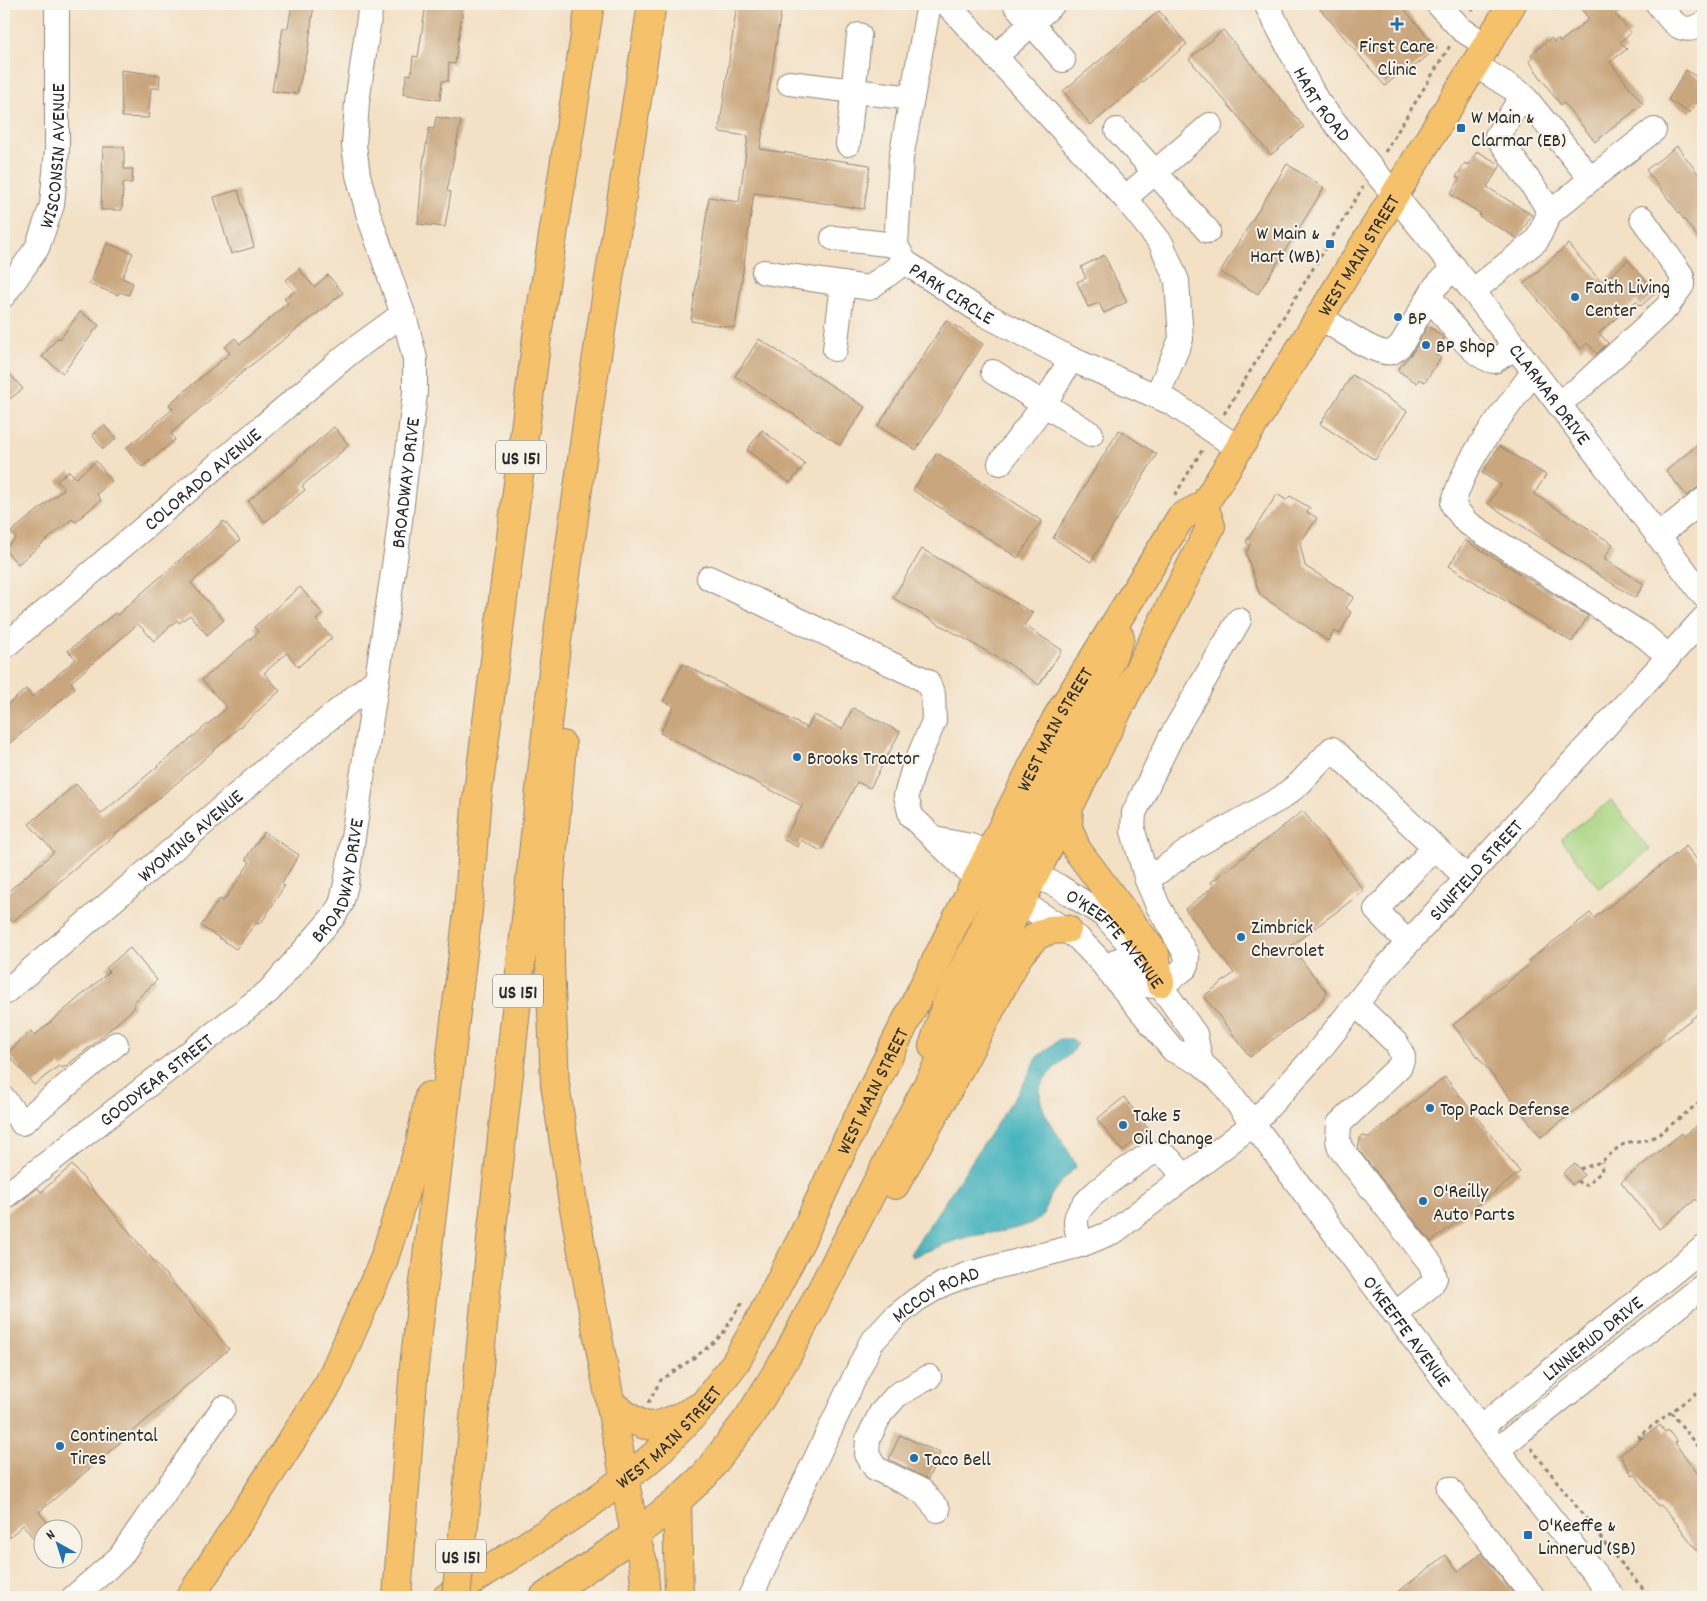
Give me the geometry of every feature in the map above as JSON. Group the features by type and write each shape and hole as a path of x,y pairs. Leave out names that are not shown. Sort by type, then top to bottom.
{"main road":[{"name":"US 151","path":"397,1589 414,1366 468,912 476,807 538,329 590,4"},
{"name":"US 151","path":"456,1597 493,1219 554,662 581,467 652,4"},
{"name":"WEST MAIN STREET","path":"544,1597 635,1535 705,1476 749,1418 787,1356 972,1001 1020,902 1012,865 1056,719 1087,666 1144,580 1159,550 1181,517 1204,505 1318,316 1512,4"},
{"path":"581,467 559,801 550,882 550,964 555,1084 573,1203 635,1535 643,1562 646,1597"},
{"name":"WEST MAIN STREET","path":"447,1597 583,1509 658,1452 703,1405 735,1363 758,1325 986,885 1012,865 1069,807 1211,526 1204,505"},
{"path":"1069,807 1068,827 1077,850 1155,954 1160,984"},
{"path":"922,1094 933,1047 950,994 986,925 986,885"},
{"path":"190,1597 329,1383 383,1262 420,1144 442,1017 468,912"},
{"path":"818,1296 850,1266 953,1082 1019,955 1036,936 1050,930 1072,934"},
{"path":"612,1404 628,1417 646,1426 677,1419 703,1405"},
{"path":"677,1500 679,1597"},
{"path":"202,1597 213,1562"}],"street":[{"name":"WISCONSIN AVENUE","path":"4,295 11,270 37,248 52,205 56,150 57,4"},
{"name":"BROADWAY DRIVE","path":"302,954 341,904 346,884 408,467 416,392 415,359 403,314 368,214 355,155 357,103 370,4"},
{"name":"PARK CIRCLE","path":"928,4 901,158 901,253 986,315 1071,360 1172,403 1238,448"},
{"path":"946,4 1125,198 1161,243 1178,280 1181,339 1157,396"},
{"path":"1016,4 1063,60"},
{"path":"994,57 1030,22 1053,4"},
{"name":"HART ROAD","path":"1266,4 1317,101 1394,193"},
{"path":"1438,4 1461,29 1480,55 1523,95 1591,179"},
{"path":"1658,4 1673,23 1683,29 1694,29 1703,24"},
{"path":"848,144 859,35"},
{"path":"789,83 912,98"},
{"path":"1523,95 1497,136 1544,202 1549,214"},
{"path":"1125,198 1210,125"},
{"path":"1117,130 1208,231"},
{"path":"1473,291 1537,240 1549,214 1654,130"},
{"name":"CLARMAR DRIVE","path":"1394,193 1473,291 1703,595"},
{"path":"1558,402 1580,388 1667,306 1682,285 1682,276 1642,218"},
{"path":"764,272 869,288 901,253 833,238"},
{"path":"1318,316 1372,349 1384,353 1392,352 1401,345 1435,287 1454,267"},
{"path":"835,349 843,284"},
{"path":"1430,297 1475,353 1485,360 1494,361 1516,347"},
{"name":"COLORADO AVENUE","path":"4,647 348,354 403,314"},
{"path":"1000,463 1044,405 1071,360"},
{"path":"1534,371 1481,446 1457,489 1453,505 1466,522 1646,637 1669,657"},
{"path":"993,372 1091,434"},
{"path":"1658,536 1703,500"},
{"name":"O'KEEFFE AVENUE","path":"709,578 927,681 933,695 934,721 913,770 906,796 911,816 986,885 1020,902 1072,934 1102,963 1173,1050 1201,1063 1221,1080 1480,1428 1613,1597"},
{"name":"SUNFIELD STREET","path":"1252,1124 1312,1058 1408,943 1703,619"},
{"path":"1072,934 1110,950 1126,971 1144,986 1154,987 1186,967 1187,956 1158,906 1147,880 1133,831 1134,813 1170,737 1239,620"},
{"name":"WYOMING AVENUE","path":"4,993 279,759 377,679"},
{"path":"1147,880 1195,846 1281,798 1299,784 1332,749 1467,878"},
{"name":"O'KEEFFE AVENUE","path":"934,839 971,846 1066,890 1106,916 1160,984 1196,1034 1201,1063"},
{"path":"1408,943 1376,910 1435,847"},
{"name":"GOODYEAR STREET","path":"4,1198 269,991 302,954"},
{"path":"1356,1004 1396,1044 1403,1057 1400,1066 1339,1124 1338,1140 1340,1148 1431,1264 1434,1278 1431,1286 1396,1314"},
{"path":"4,1099 22,1122 116,1044"},
{"name":"MCCOY ROAD","path":"750,1597 871,1343 895,1317 916,1300 943,1284 972,1273 1081,1245 1115,1231 1252,1124"},
{"path":"1081,1245 1075,1220 1080,1208 1088,1199 1150,1154 1159,1153 1167,1155 1184,1178"},
{"name":"LINNERUD DRIVE","path":"1480,1428 1703,1248"},
{"name":"LINNERUD DRIVE","path":"1497,1450 1703,1286"},
{"path":"929,1377 897,1395 881,1413 868,1440 867,1454 875,1468 922,1491 938,1510"},
{"path":"74,1597 120,1556 223,1408"},
{"path":"1450,1489 1533,1597"}],"path":[{"path":"1580,1169 1601,1162 1620,1146 1629,1142 1648,1140 1658,1135 1700,1102 1703,1106"},
{"path":"1577,1181 1583,1186 1587,1185 1602,1171 1601,1162"},
{"path":"1641,1439 1639,1436 1703,1388"},
{"path":"1671,1412 1703,1454"},
{"path":"1533,1449 1621,1564 1651,1597"}],"green space":[{"path":"1611,800 1650,850 1599,888 1561,839"}],"water":[{"path":"1060,1039 1072,1039 1077,1044 1074,1050 1046,1077 1041,1087 1040,1099 1050,1123 1072,1157 1076,1167 1052,1194 1044,1215 1018,1228 967,1237 912,1257 910,1254 1024,1083 1038,1056"}],"building":[{"path":"292,4 314,4 308,50 297,94 272,91 283,28 288,28"},
{"path":"426,4 463,5 455,64 449,63 448,81 442,81 440,100 403,94 407,74 411,75 413,56 418,57"},
{"path":"737,4 782,4 760,149 870,165 864,209 754,193 735,328 691,321 709,197 739,202 748,136 719,132"},
{"path":"1316,4 1400,4 1437,48 1403,76 1401,72 1385,86"},
{"path":"1577,4 1629,4 1615,14 1631,33 1620,42 1627,49 1610,62 1643,104 1595,142 1564,103 1561,105 1529,61 1533,58 1531,54 1551,38 1554,42 1558,39 1560,42 1589,19"},
{"path":"1159,11 1187,44 1091,125 1063,91"},
{"path":"1223,30 1304,127 1271,155 1189,59"},
{"path":"121,70 160,75 159,88 151,88 148,118 122,117"},
{"path":"1686,70 1703,81 1703,92 1690,113 1668,100"},
{"path":"436,117 461,121 447,191 451,192 445,227 418,224 423,164 429,128 434,129"},
{"path":"1677,146 1703,180 1703,244 1646,170"},
{"path":"103,147 124,147 124,169 133,169 132,183 123,183 122,210 101,210"},
{"path":"1477,151 1501,165 1487,187 1532,215 1517,238 1479,216 1481,214 1450,194 1460,179 1456,177 1465,163 1469,165"},
{"path":"1287,164 1324,188 1258,294 1220,272"},
{"path":"238,190 254,247 231,254 214,197"},
{"path":"107,243 133,253 122,278 133,283 129,295 119,292 118,295 89,284"},
{"name":"Faith Living Center","path":"1568,244 1602,283 1628,260 1656,292 1641,306 1636,301 1599,333 1608,343 1597,354 1587,343 1581,349 1524,284"},
{"path":"1104,255 1127,302 1104,313 1099,303 1088,307 1077,282 1086,278 1081,267"},
{"path":"299,269 314,287 328,275 343,293 245,370 171,433 175,440 142,467 126,448 173,409 169,404 230,353 225,347 235,338 240,344 288,303 284,299 295,291 286,280"},
{"path":"80,312 99,325 63,373 42,357 58,337 60,339"},
{"path":"946,320 983,344 916,450 878,426"},
{"name":"BP Shop","path":"1428,326 1444,338 1435,354 1441,358 1425,382 1419,379 1417,383 1397,370 1413,352"},
{"path":"759,339 865,407 840,445 735,376"},
{"path":"4,367 23,389 4,403"},
{"path":"1352,375 1407,411 1375,460 1320,424"},
{"path":"104,425 116,439 103,449 92,435"},
{"path":"334,427 349,445 302,486 305,490 265,522 248,501 298,460"},
{"path":"762,430 805,464 790,483 747,450"},
{"path":"1119,430 1157,454 1091,562 1053,538"},
{"path":"1703,440 1703,483 1687,496 1666,471"},
{"path":"1499,446 1546,475 1534,494 1613,544 1604,559 1644,584 1635,598 1488,504 1501,485 1482,473"},
{"path":"937,453 1042,521 1018,558 913,490"},
{"path":"96,461 112,481 97,494 101,500 75,522 72,519 18,564 4,549 16,538 11,532 64,489 57,481 69,471 76,478"},
{"path":"1277,494 1286,500 1290,496 1310,508 1307,512 1317,518 1300,543 1305,566 1354,597 1346,608 1351,612 1340,634 1334,631 1328,641 1260,595 1246,553 1250,545 1246,542"},
{"path":"224,521 240,540 191,583 224,620 207,635 190,615 179,623 177,620 154,641 138,624 71,682 75,688 4,748 4,708 26,689 32,697 76,659 68,651 115,613 117,615"},
{"path":"1465,540 1588,616 1572,642 1449,566"},
{"path":"922,549 1033,613 1024,625 1062,650 1039,685 1009,664 893,598"},
{"path":"300,587 323,614 316,620 332,638 298,667 287,653 264,673 280,691 185,776 12,922 4,913 4,895 54,852 29,824 76,784 101,814 227,708 202,680 258,632 254,627"},
{"name":"Brooks Tractor","path":"683,664 807,728 814,715 842,729 853,708 900,732 870,788 857,782 821,851 801,840 798,847 784,840 802,806 660,733 674,706 663,701"},
{"path":"1303,811 1364,891 1291,946 1327,993 1316,1007 1250,1057 1204,996 1234,973 1185,909 1214,886 1211,882"},
{"path":"264,832 299,855 282,883 284,885 283,888 262,922 256,923 236,949 201,926 219,899 223,901 232,889 250,862 246,859 248,855"},
{"path":"1686,846 1703,867 1703,1010 1541,1137 1453,1025 1530,964 1528,961 1590,913 1594,918"},
{"path":"130,948 157,980 134,1002 134,1008 90,1047 66,1066 62,1068 60,1065 34,1085 7,1053 31,1031 34,1036 109,972 106,968"},
{"path":"1445,1077 1520,1172 1431,1242 1358,1149 1361,1136 1369,1137"},
{"name":"Take 5 Oil Change","path":"1124,1097 1149,1130 1122,1151 1097,1119"},
{"path":"1703,1121 1703,1209 1696,1199 1659,1229 1621,1182 1682,1133 1684,1136"},
{"path":"1575,1163 1584,1175 1572,1185 1563,1173"},
{"name":"Continental Tires","path":"72,1165 229,1349 39,1512 44,1518 32,1518 32,1536 23,1525 4,1542 4,1214 38,1188 41,1192"},
{"path":"1660,1425 1665,1432 1668,1430 1677,1442 1675,1443 1698,1474 1703,1469 1703,1558 1668,1512 1660,1505 1658,1506 1635,1474 1632,1475 1620,1455"},
{"name":"Taco Bell","path":"900,1435 940,1453 928,1479 889,1459"},
{"path":"1482,1553 1516,1597 1391,1597 1446,1555 1458,1571"}],"place":[{"name":"First Care Clinic","path":"1397,24"},
{"name":"W Main & Clarmar (EB)","path":"1461,128"},
{"name":"W Main & Hart (WB)","path":"1330,244"},
{"name":"Faith Living Center","path":"1575,297"},
{"name":"BP","path":"1398,317"},
{"name":"BP Shop","path":"1426,345"},
{"name":"Brooks Tractor","path":"797,757"},
{"name":"Zimbrick Chevrolet","path":"1241,937"},
{"name":"Top Pack Defense","path":"1430,1108"},
{"name":"Take 5 Oil Change","path":"1123,1125"},
{"name":"O'Reilly Auto Parts","path":"1423,1201"},
{"name":"Continental Tires","path":"60,1446"},
{"name":"Taco Bell","path":"914,1458"},
{"name":"O'Keeffe & Linnerud (SB)","path":"1528,1535"}]}
